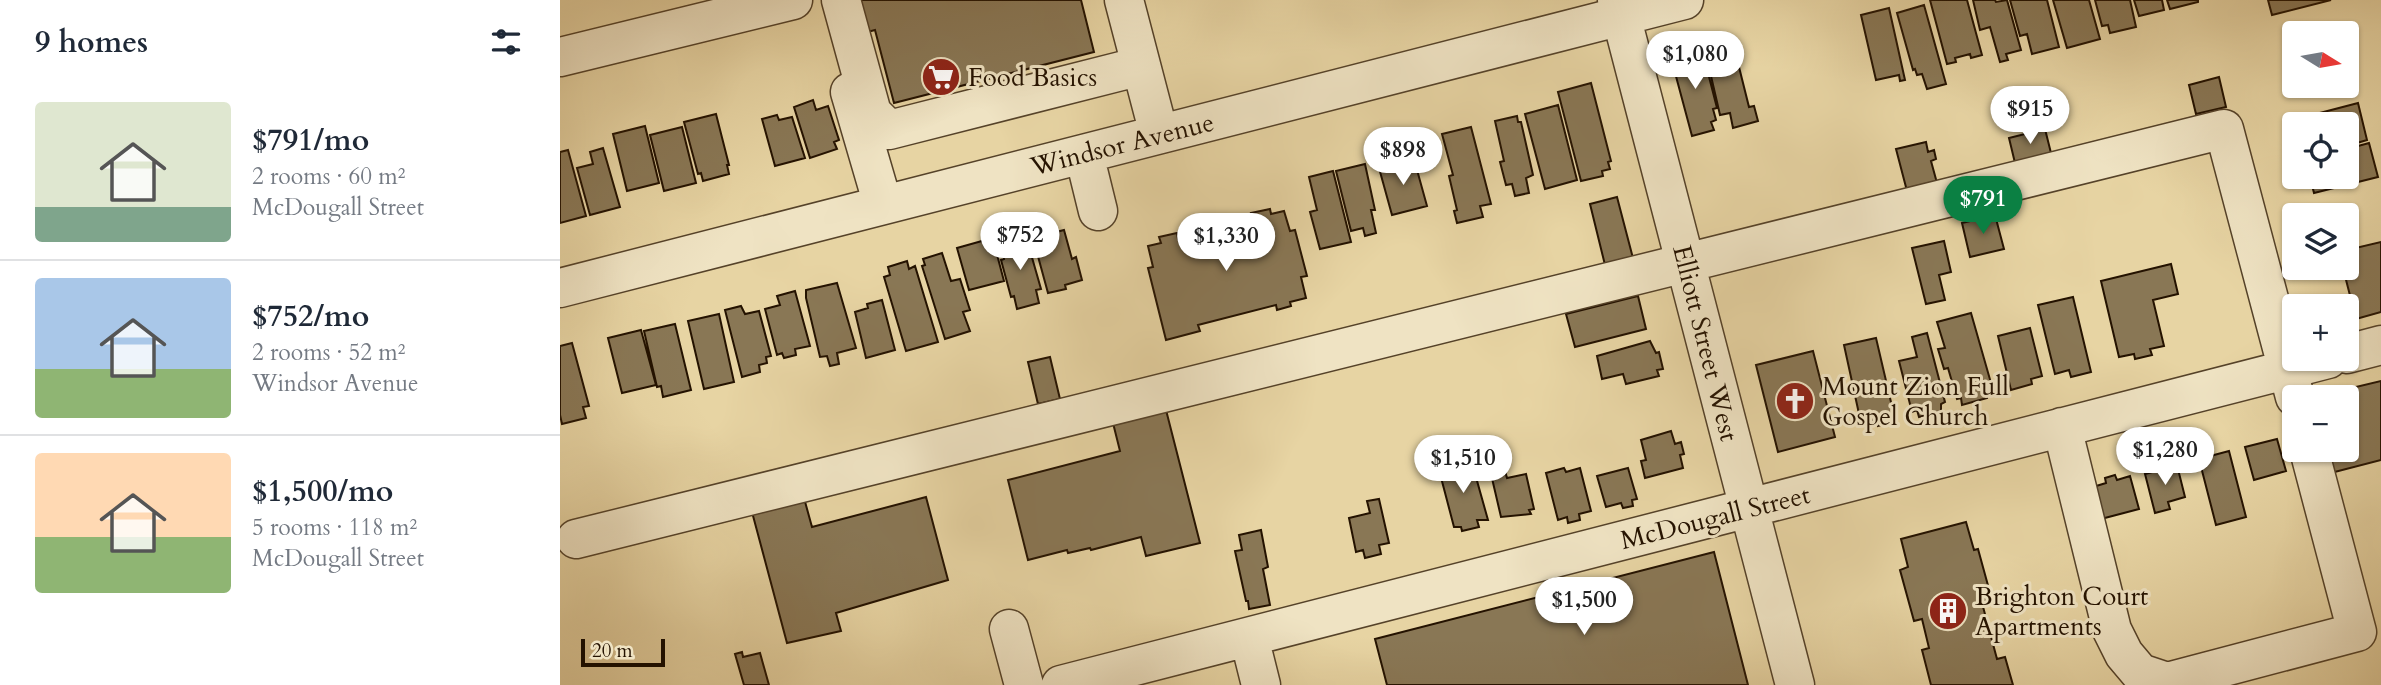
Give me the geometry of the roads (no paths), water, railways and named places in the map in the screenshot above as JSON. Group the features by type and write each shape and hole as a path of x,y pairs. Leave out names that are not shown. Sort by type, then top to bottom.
{"street":[{"path":"814,0 824,3 883,205"},
{"path":"841,0 872,113 889,130 1141,66"},
{"path":"1124,0 1159,134"},
{"name":"Windsor Avenue","path":"560,288 1084,154 1619,8 1684,0"},
{"path":"560,57 782,1"},
{"name":"Elliott Street West","path":"1619,8 1795,685"},
{"path":"576,539 2224,129 2291,383"},
{"path":"1084,154 1098,211"},
{"path":"2359,351 2381,345"},
{"name":"McDougall Street","path":"1061,685 2062,427 2291,383 2310,371"},
{"path":"2062,427 2112,631 2124,654 2140,673 2167,682 2357,632 2312,462"},
{"path":"1009,629 1024,685"},
{"path":"1249,637 1261,685"}],"place":[{"name":"Food Basics","path":"941,77"},
{"name":"Mount Zion Full Gospel Church","path":"1795,401"},
{"name":"Brighton Court Apartments","path":"1948,611"}]}
